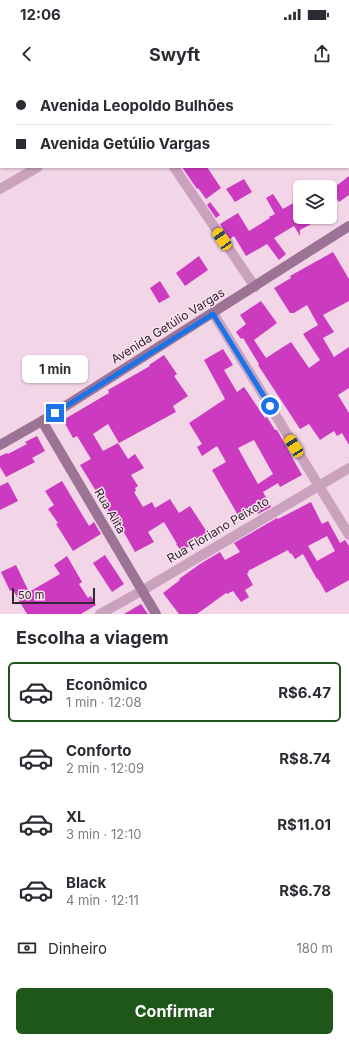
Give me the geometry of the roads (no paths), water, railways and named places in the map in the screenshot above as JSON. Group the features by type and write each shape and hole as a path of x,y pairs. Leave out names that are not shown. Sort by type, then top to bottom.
{"street":[{"path":"0,189 36,168"},
{"path":"175,168 255,287"},
{"name":"Avenida Getúlio Vargas","path":"0,445 42,421 213,314 349,226"},
{"path":"213,314 349,536"},
{"name":"Rua Alita","path":"42,421 156,614"},
{"name":"Rua Floriano Peixoto","path":"100,614 349,468"}]}
